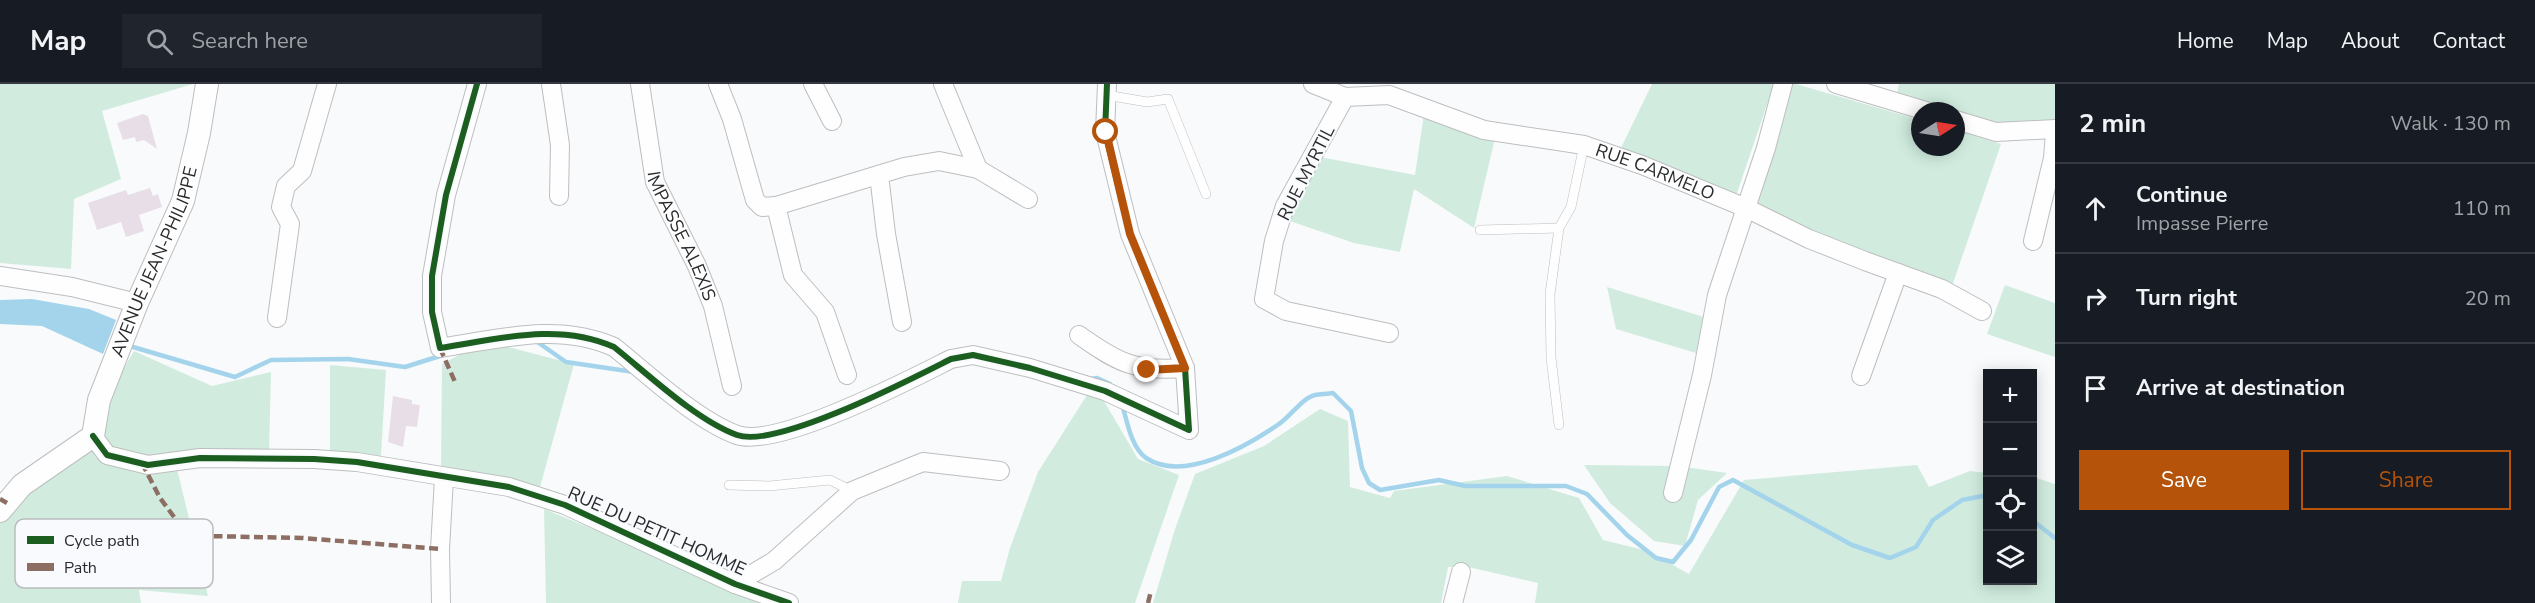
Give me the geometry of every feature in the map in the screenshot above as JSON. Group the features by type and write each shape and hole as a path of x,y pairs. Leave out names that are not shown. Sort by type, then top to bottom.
{"street":[{"name":"AVENUE JEAN-PHILIPPE","path":"93,436 99,400 137,303 183,201 207,84"},
{"path":"277,318 290,224 281,207 286,186 302,171 327,84"},
{"path":"477,84 446,195 432,276 432,312 440,348 542,333 596,339 614,347 706,420 736,435 749,438 796,428 951,359 973,355 1030,368 1105,391 1189,430 1185,368 1130,234 1106,132 1107,89"},
{"path":"550,84 560,145 559,195"},
{"name":"IMPASSE ALEXIS","path":"640,84 655,182 697,266 712,306 732,386"},
{"path":"718,84 732,119 755,200 762,207 776,206 904,167 939,161 978,169 1028,199"},
{"path":"813,84 832,121"},
{"path":"943,84 978,169"},
{"name":"RUE CARMELO","path":"1313,84 1345,98 1393,90 1484,130 1584,145 1642,165 1746,208 1809,239 1942,289 1982,311"},
{"path":"1673,493 1702,375 1717,295 1766,148 1783,84"},
{"path":"1836,84 1911,106"},
{"name":"RUE MYRTIL","path":"1345,98 1284,206 1274,241 1264,299 1287,311 1389,333"},
{"path":"1965,123 1996,132 2055,131 2053,158 2033,241"},
{"path":"879,175 886,234 902,322"},
{"path":"776,206 793,275 825,312 847,375"},
{"path":"1861,376 1898,273"},
{"path":"0,276 72,287 137,303"},
{"path":"1079,335 1115,360 1147,370 1185,368"},
{"path":"0,512 22,485 93,436"},
{"name":"RUE DU PETIT HOMME","path":"93,436 107,455 148,465 200,458 314,459 357,462 508,488 565,505 735,584 789,603"},
{"path":"735,584 774,561 852,491 923,462 1000,471"},
{"path":"441,603 440,549 444,478"},
{"path":"1453,603 1461,572"}],"lane":[{"path":"1107,89 1147,102 1168,99 1206,194"},
{"path":"1559,425 1551,358 1550,294 1559,228 1570,207 1584,145"},
{"path":"1480,230 1559,228"},
{"path":"729,485 769,486 830,480 852,491"}],"green space":[{"path":"0,84 193,84 102,111 121,179 74,199 71,269 0,263"},
{"path":"1652,84 1774,84 1736,196 1620,150"},
{"path":"1787,84 1796,84 1911,117 1911,156 1965,156 1965,133 2001,144 1952,286 1859,254 1751,206"},
{"path":"1899,84 2055,84 2055,125 1997,123 1965,114 1965,102 1925,102 1897,94"},
{"path":"1424,114 1495,138 1474,228 1414,189 1400,252 1354,243 1287,220 1320,157 1415,175"},
{"path":"2005,285 2055,303 2055,357 1987,334"},
{"path":"1607,287 1704,317 1696,353 1616,329"},
{"path":"485,341 574,364 540,487 501,476 441,468 442,364"},
{"path":"134,351 212,386 271,372 269,453 133,457 105,444 100,408"},
{"path":"330,365 386,370 381,456 330,454"},
{"path":"1094,384 1138,459 1179,475 1135,603 958,603 962,581 1001,581 1010,548 1038,472"},
{"path":"1320,409 1348,421 1350,487 1390,498 1394,491 1507,476 1579,498 1603,540 1648,551 1689,574 1744,480 1917,465 1929,487 1970,471 1983,473 1983,585 2037,585 2037,478 2055,484 2055,603 1535,603 1538,583 1468,567 1448,567 1441,603 1153,603 1175,529 1195,474 1264,446"},
{"path":"91,442 177,469 189,519 15,519 15,588 206,588 208,596 139,590 141,603 0,603 0,523 24,490"},
{"path":"1584,465 1678,466 1727,473 1698,500 1685,546 1654,541 1610,503"},
{"path":"544,509 775,603 546,603"}],"water":[{"path":"32,299 89,309 116,320 103,354 42,326 0,324 0,300"}],"building":[{"path":"143,114 148,116 157,149 144,140 136,142 135,137 123,140 117,123"},
{"path":"150,188 153,196 158,194 162,207 139,215 144,231 126,237 121,222 97,230 88,203 126,190 128,195"},
{"path":"393,396 412,400 412,404 420,405 417,427 406,426 403,447 388,442"}],"waterway":[{"path":"536,341 566,362 634,372"},
{"path":"133,347 235,377 271,360 348,359 405,367 443,355"},
{"path":"1090,379 1097,378 1110,384"},
{"path":"1122,404 1130,433 1141,453 1161,465 1178,466 1215,459 1233,451 1279,424 1310,397 1333,393 1351,411 1362,468 1369,483 1380,490 1439,480 1465,486 1566,486 1587,494 1627,535 1656,558 1673,562 1691,540 1719,487 1733,480 1852,545 1890,558 1916,547 1933,520 1962,500 1983,496"},
{"path":"2037,524 2055,538"}],"marked path":[{"path":"440,348 455,382"},
{"path":"142,463 160,498 176,519"},
{"path":"0,499 7,503"},
{"path":"213,536 302,538 440,549"},
{"path":"1148,603 1151,591"}],"cycle path":[{"path":"477,84 446,195 432,276 432,312 440,348 528,335 571,335 593,339 614,347 689,408 737,435 756,437 782,432 812,422 876,396 951,359 973,355 1030,368 1105,391 1189,430 1185,368 1130,234 1105,132 1107,84"},
{"path":"93,436 107,455 148,465 200,458 314,459 357,462 509,487 565,505 735,584 789,603"}],"route":[{"path":"1106,132 1130,234 1155,300 1185,368 1147,370"}]}
